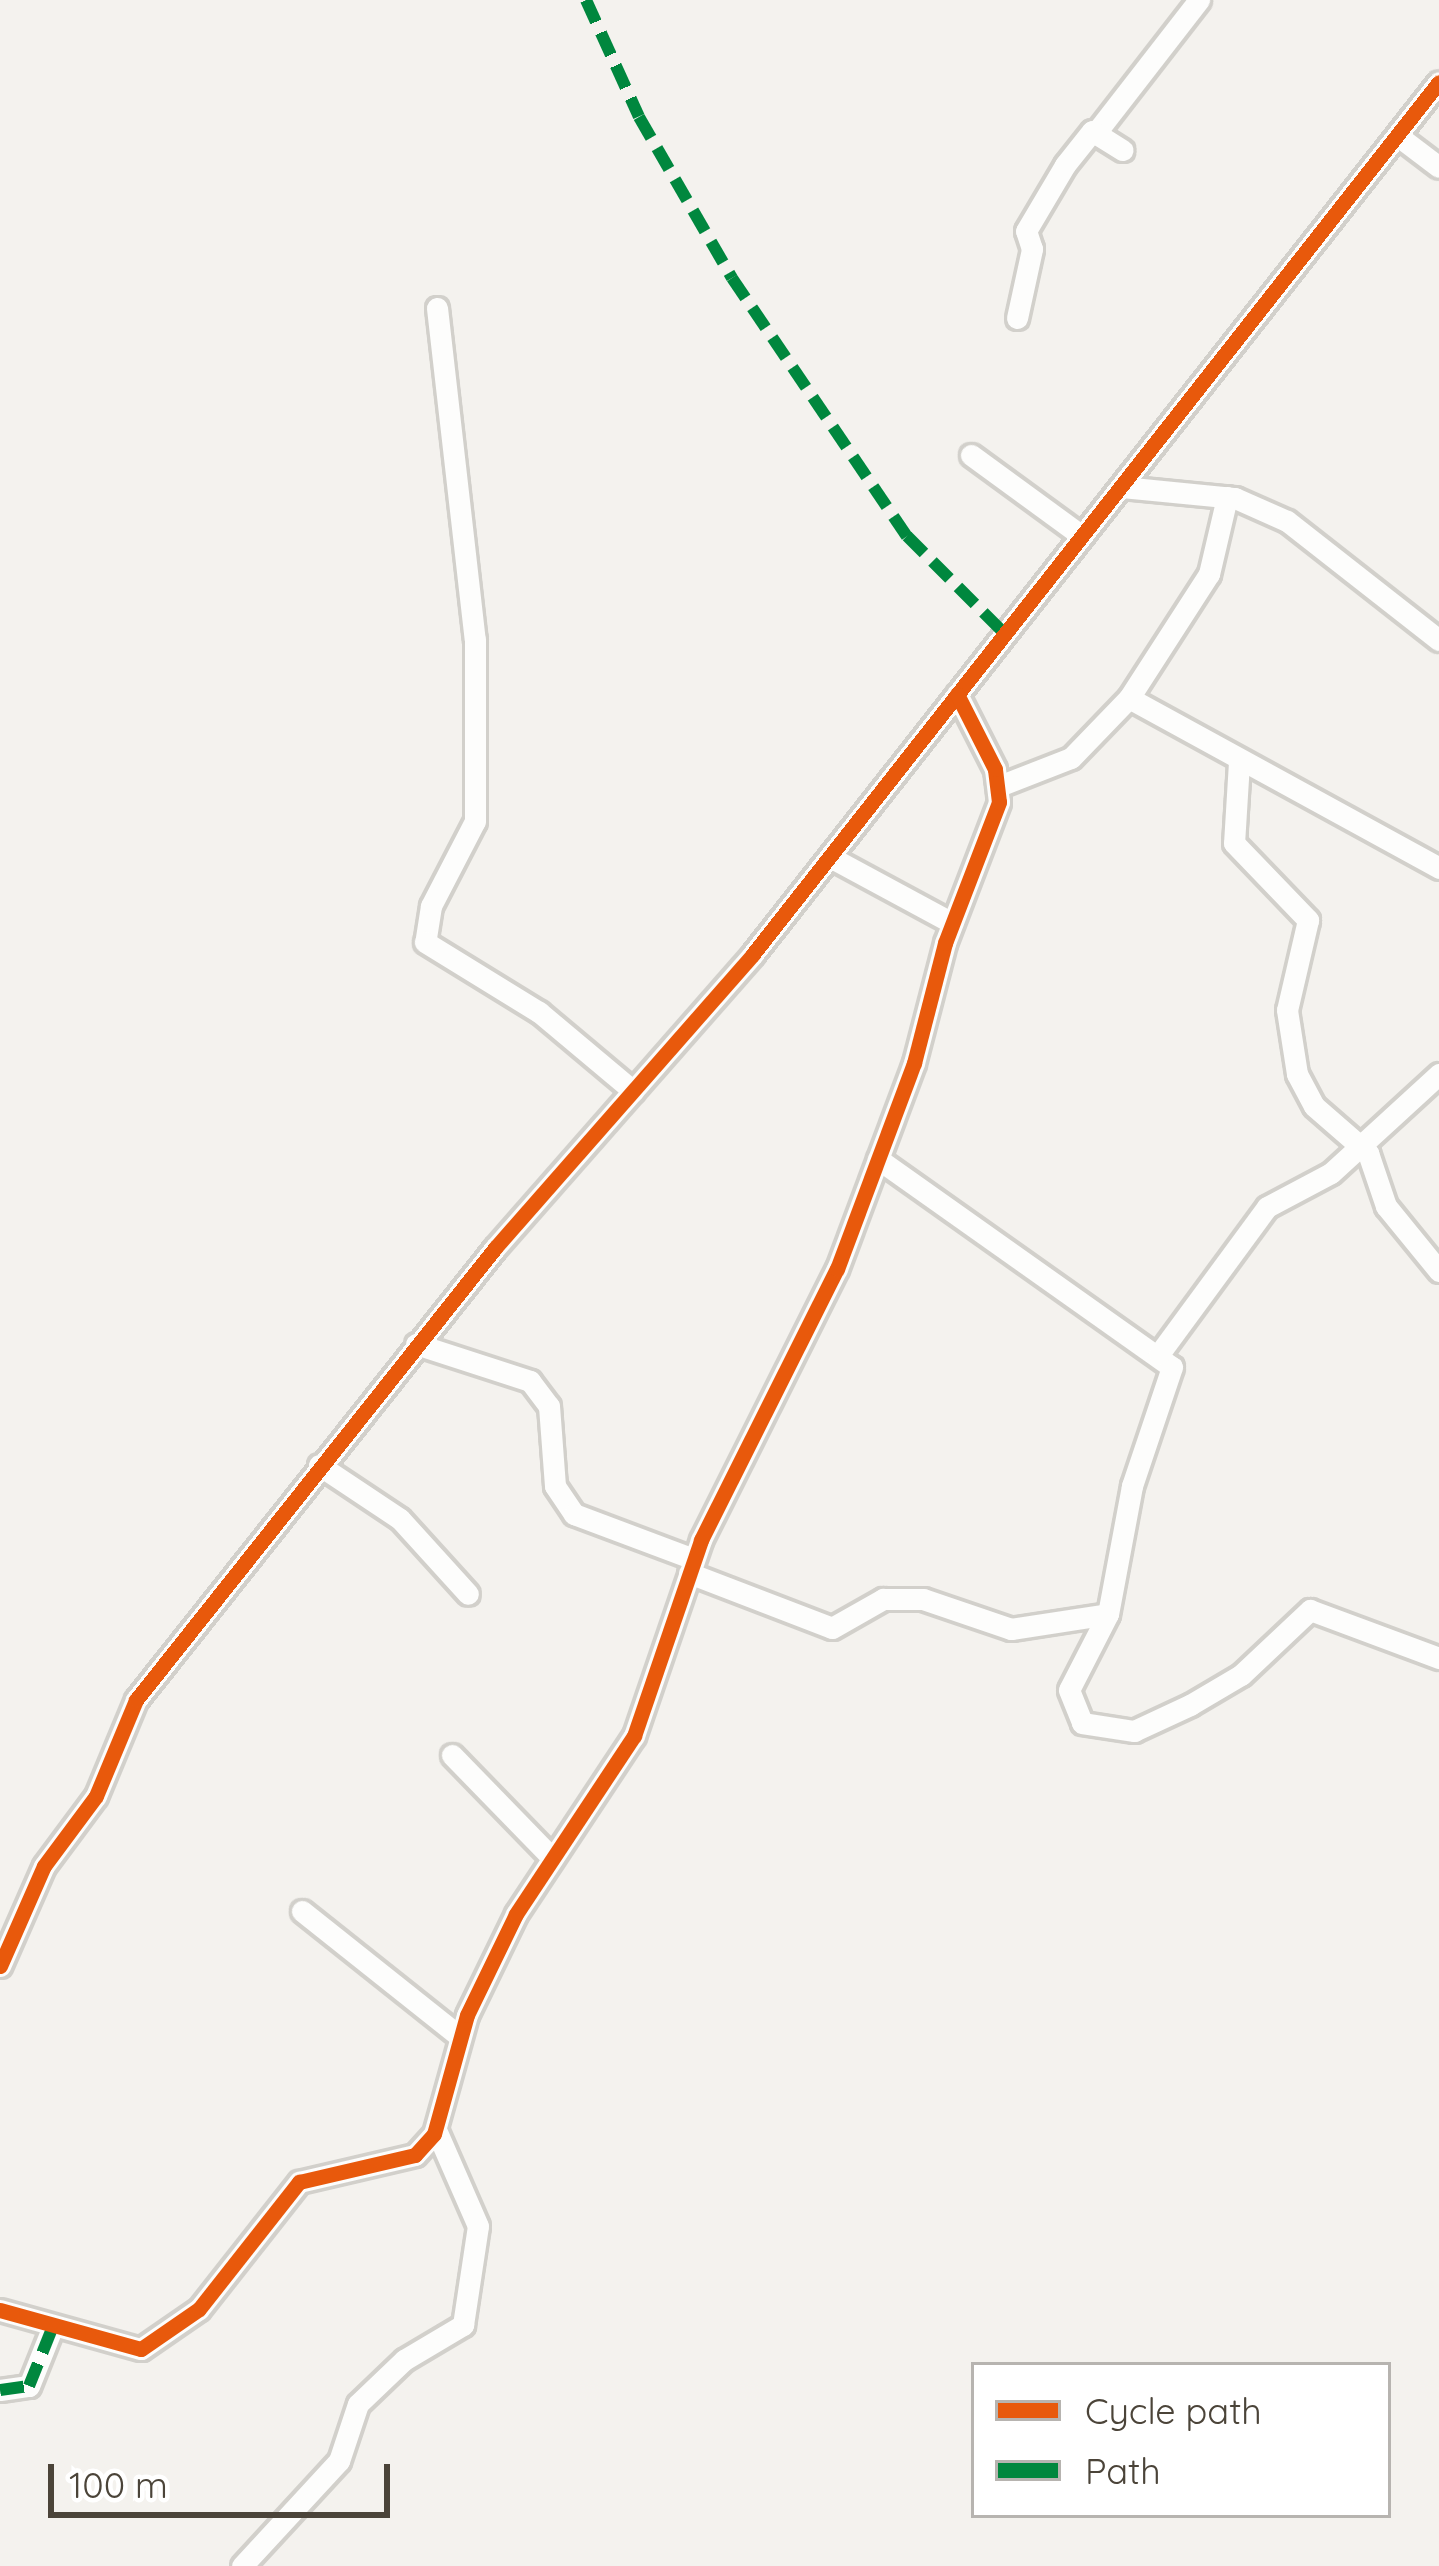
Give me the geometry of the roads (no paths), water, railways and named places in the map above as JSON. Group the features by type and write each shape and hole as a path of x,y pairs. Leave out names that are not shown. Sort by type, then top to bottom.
{"street":[{"path":"1017,318 1032,249 1026,231 1199,0"},
{"path":"0,1966 44,1866 96,1796 136,1700 416,1344 830,857 1402,139 1439,82"},
{"path":"1098,130 1121,150"},
{"path":"1402,139 1439,167"},
{"path":"437,308 475,639 475,821 430,907 425,942 539,1012 633,1091"},
{"path":"970,455 1082,536"},
{"path":"1122,487 1227,497 1302,530 1439,640"},
{"path":"999,786 1071,758 1129,698 1210,574 1227,497"},
{"path":"0,2310 141,2349 199,2309 298,2182 415,2155 436,2130 459,2036 552,1858 634,1736 691,1566 837,1269 878,1160 999,786 957,694"},
{"path":"1129,698 1439,868"},
{"path":"1240,762 1234,843 1308,920 1286,1041 1314,1106 1359,1144 1386,1206 1439,1270"},
{"path":"830,857 952,923"},
{"path":"1159,1354 1268,1207 1330,1173 1439,1075"},
{"path":"878,1160 1108,1329 1159,1354 1172,1367 1170,1388 1132,1486 1108,1615 1069,1690 1082,1723 1110,1733 1150,1724 1241,1675 1310,1610 1439,1658"},
{"path":"416,1344 530,1381 549,1406 555,1486 574,1514 820,1627 883,1599 922,1599 1011,1629 1108,1615"},
{"path":"319,1465 400,1519 468,1594"},
{"path":"452,1755 552,1858"},
{"path":"302,1911 459,2036"},
{"path":"242,2566 339,2461 358,2404 404,2360 464,2325 478,2226 436,2130"},
{"path":"0,2390 29,2386 53,2326"}]}
